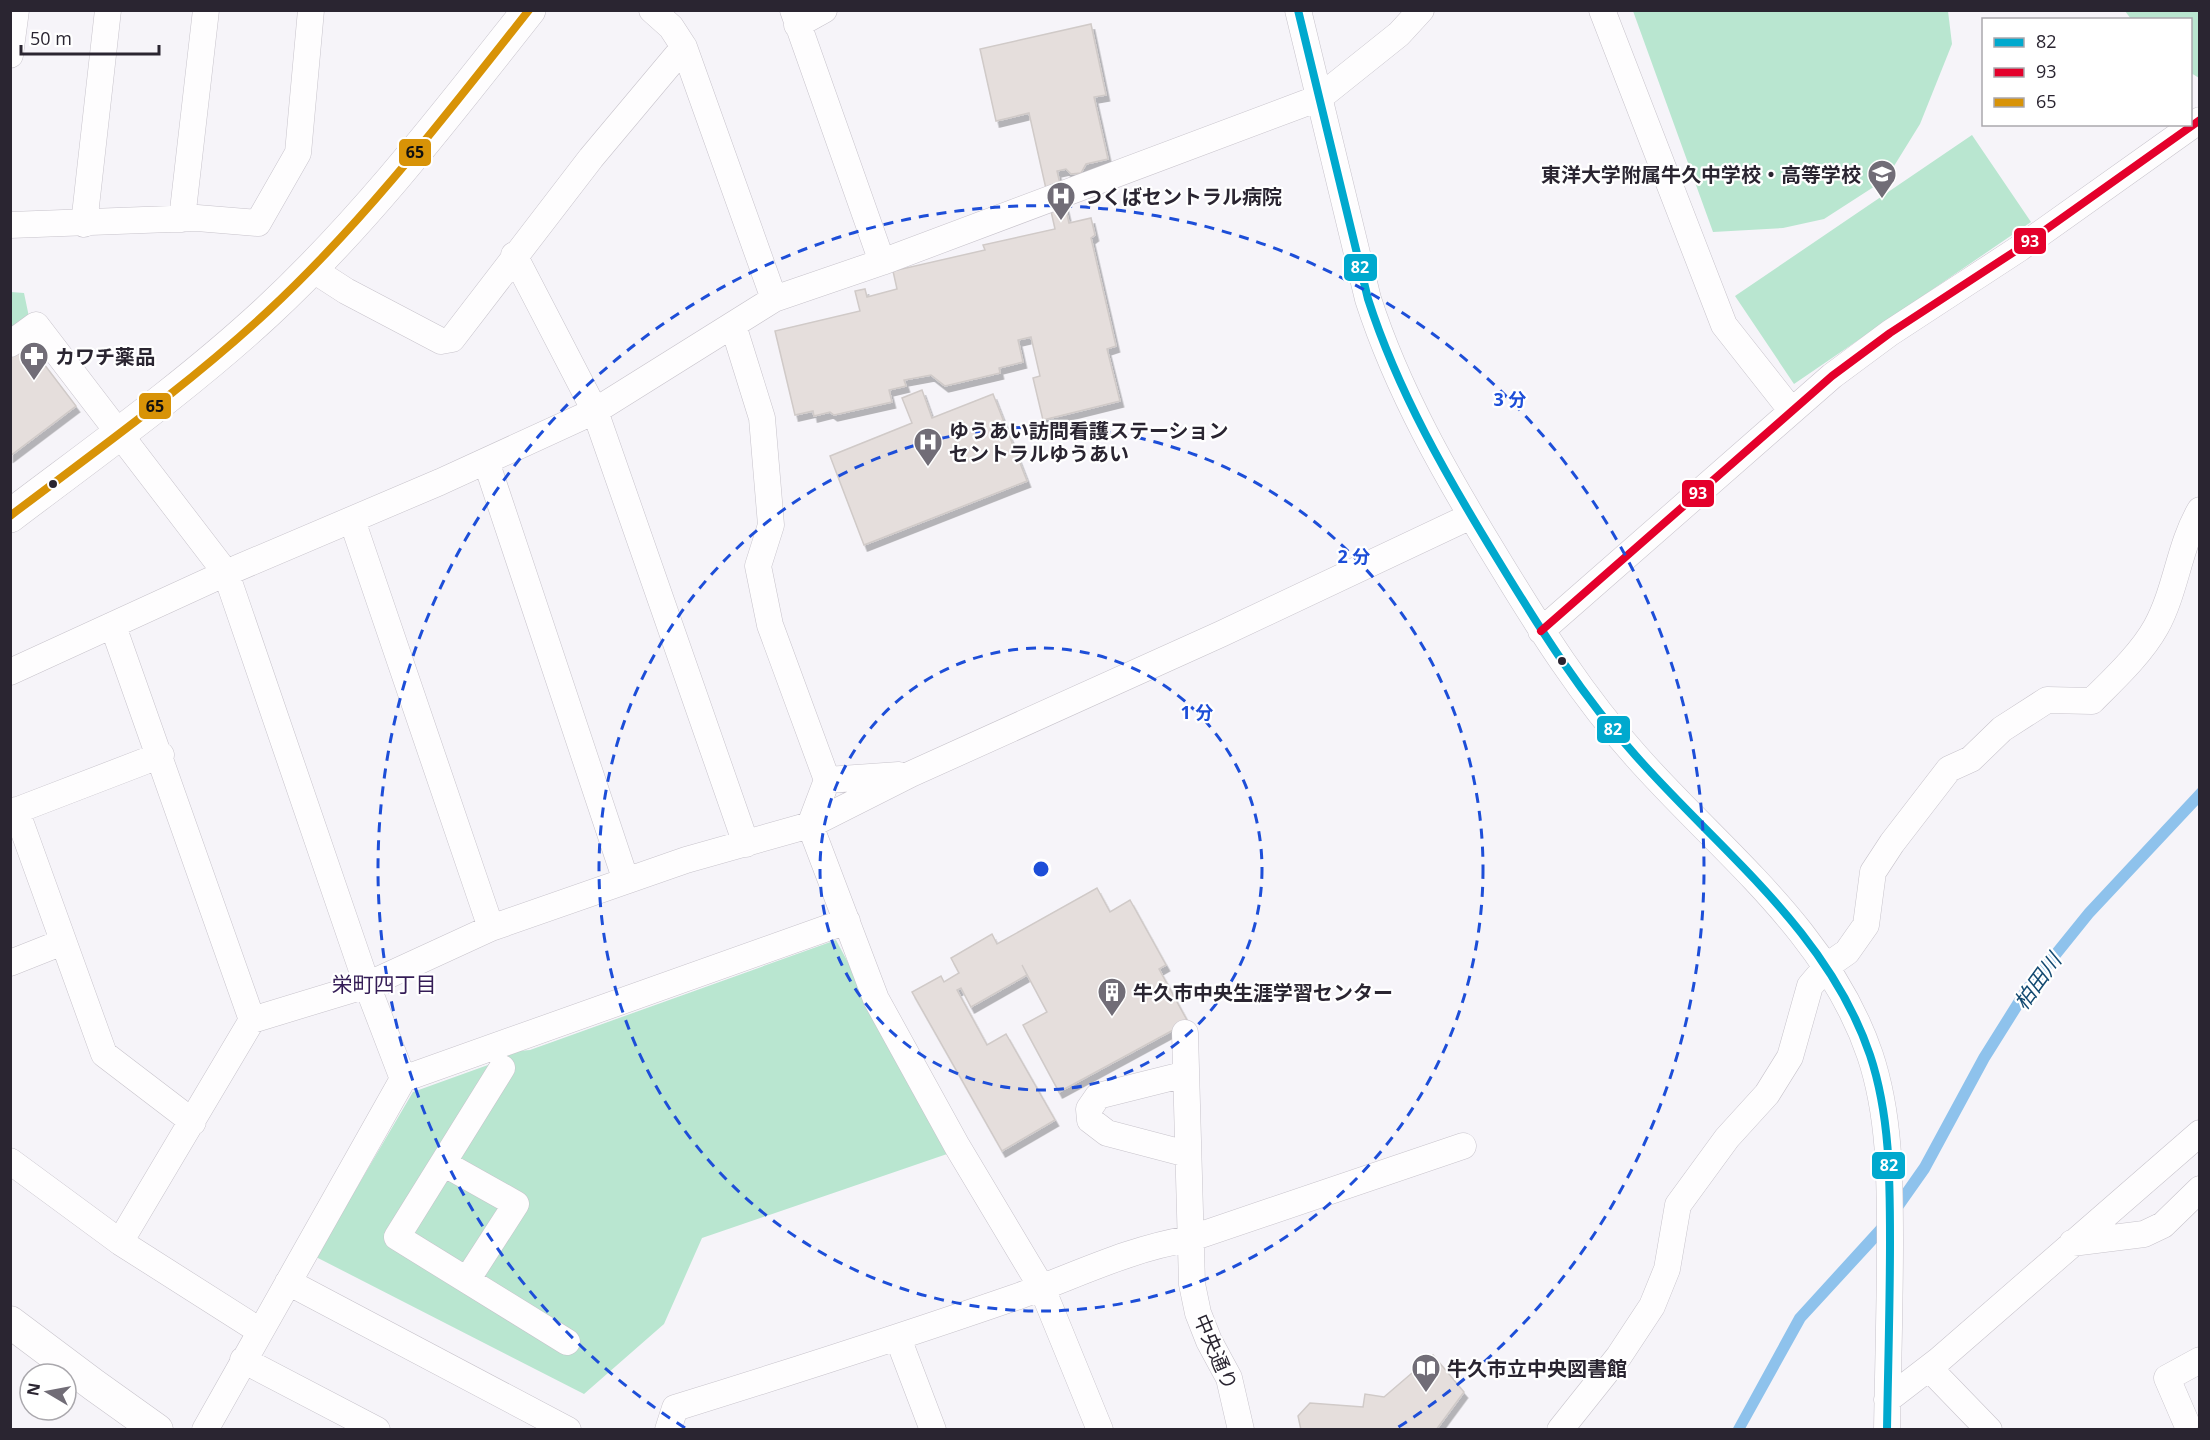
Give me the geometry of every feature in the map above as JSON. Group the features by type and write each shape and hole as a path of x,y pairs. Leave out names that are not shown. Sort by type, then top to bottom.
{"highway":[{"path":"10,516 214,359 312,269 401,171 529,10"}],"main road":[{"path":"10,1322 94,1386 157,1430"}],"street":[{"path":"10,55 16,10"},
{"path":"84,224 108,10"},
{"path":"182,219 206,10"},
{"path":"10,225 182,219 258,224 298,153 312,10"},
{"path":"652,10 671,27 684,47 774,298"},
{"path":"824,10 795,18 882,262"},
{"path":"1298,10 1342,200 1380,335 1430,444 1541,631 1575,680 1634,754 1741,865 1827,966 1857,1021 1880,1089 1890,1185 1887,1430"},
{"path":"10,672 226,573 352,520 595,411 774,298 882,262 1319,98 1399,33 1421,10"},
{"path":"1602,10 1724,325 1791,411"},
{"path":"312,269 346,291 441,341 452,339 514,255 684,47"},
{"path":"1541,631 1832,376 1890,333 2020,248 2191,126"},
{"path":"514,255 595,411 746,844"},
{"path":"10,344 36,325 226,573 367,985 403,1078"},
{"path":"733,325 762,418 771,525 758,567 765,601 770,624 827,780 810,825 876,999 957,1146 1042,1288 1100,1430"},
{"path":"486,461 626,881"},
{"path":"1560,1430 1619,1356 1652,1306 1667,1269 1678,1205 1727,1138 1767,1094 1790,1058 1810,986 1827,966 1846,952 1866,925 1873,872 1949,769 1971,759 2002,729 2047,700 2092,701 2121,673 2155,628 2178,571 2191,526 2199,510"},
{"path":"120,1242 252,1020 367,985 491,928 686,860 810,825 911,774 1471,516"},
{"path":"352,520 491,928"},
{"path":"113,626 252,1020"},
{"path":"160,755 13,812 104,1054 193,1122"},
{"path":"827,780 911,774"},
{"path":"205,1430 403,1078 847,921"},
{"path":"10,963 63,942"},
{"name":"中央通り","path":"1185,1033 1189,1239 1198,1313 1209,1341 1229,1378 1241,1430"},
{"path":"502,1068 397,1236 567,1342"},
{"path":"1186,1074 1098,1096 1089,1109 1090,1120 1107,1133 1187,1154"},
{"path":"1887,1400 1929,1368 2199,1133"},
{"path":"668,1430 675,1408 898,1338 1042,1288 1150,1246 1189,1239 1463,1146"},
{"path":"10,1161 120,1242 260,1331"},
{"path":"443,1163 516,1204 467,1280"},
{"path":"2072,1243 2144,1234 2163,1225 2199,1189"},
{"path":"288,1282 568,1430"},
{"path":"898,1338 933,1430"},
{"path":"243,1360 377,1430"},
{"path":"2183,1427 2167,1378 2199,1360"},
{"path":"1929,1368 1989,1430"}],"green space":[{"path":"1633,11 1948,11 1952,44 1920,124 1886,179 1824,219 1783,228 1713,232"},
{"path":"2125,11 2199,11 2199,78 2192,74 2192,18 2130,18"},
{"path":"1972,135 2031,222 1794,384 1735,296"},
{"path":"11,292 24,293 29,317 11,331"},
{"path":"836,940 950,1153 702,1238 664,1324 584,1394 316,1257 413,1092 488,1065 498,1053 530,1050"}],"water":[{"name":"柏田川","path":"2199,787 2199,804 2093,917 2031,994 1989,1061 1929,1172 1886,1233 1805,1321 1745,1429 1732,1430 1795,1315 1878,1224 1920,1164 1979,1055 2021,988 2085,909"}],"building":[{"name":"つくばセントラル病院","path":"1091,24 1106,95 1094,97 1108,159 1086,164 1081,173 1071,174 1066,169 1057,171 1069,223 1091,218 1095,235 1091,238 1116,346 1107,349 1120,401 1043,420 1033,378 1040,376 1031,337 1018,340 1023,362 999,368 1000,373 945,386 931,375 904,380 906,386 889,390 892,402 834,415 830,412 814,416 813,411 795,415 775,331 860,311 855,291 865,289 867,297 897,289 893,271 985,250 983,245 1055,229 1029,113 996,121 980,49"},
{"name":"カワチ薬品","path":"28,343 76,406 10,456 10,357"},
{"name":"ゆうあい訪問看護ステーション セントラルゆうあい","path":"922,390 932,418 993,394 1027,481 864,545 830,456 912,423 902,398"},
{"name":"牛久市中央生涯学習センター","path":"1097,888 1110,912 1130,900 1166,965 1159,969 1188,1022 1059,1092 1023,1025 1047,1012 1022,965 1027,975 971,1007 961,988 957,990 987,1045 1006,1034 1055,1120 1002,1151 912,992 941,976 944,982 959,973 951,958 992,934 997,944"},
{"name":"牛久市立中央図書館","path":"1433,1355 1464,1392 1436,1430 1301,1430 1298,1416 1310,1403 1363,1407 1365,1394 1384,1397"}],"transit line":[{"name":"65","path":"10,516 205,366 303,277 404,166 529,10"},
{"name":"82","path":"1298,10 1368,299 1380,334 1409,401 1442,465 1514,586 1580,686 1636,756 1769,895 1800,931 1828,969 1851,1010 1870,1055 1882,1101 1888,1147 1890,1265 1887,1430"},
{"name":"93","path":"2192,126 2200,120"},
{"name":"93","path":"1541,631 1832,376 1890,333 2020,248 2192,126"}],"place":[{"name":"東洋大学附属牛久中学校・高等学校","path":"1882,200"},
{"name":"つくばセントラル病院","path":"1061,222"},
{"name":"カワチ薬品","path":"34,382"},
{"name":"ゆうあい訪問看護ステーション セントラルゆうあい","path":"928,468"},
{"name":"牛久市中央生涯学習センター","path":"1112,1018"},
{"name":"牛久市立中央図書館","path":"1426,1394"}],"district":[{"name":"栄町四丁目","path":"384,984"}]}
